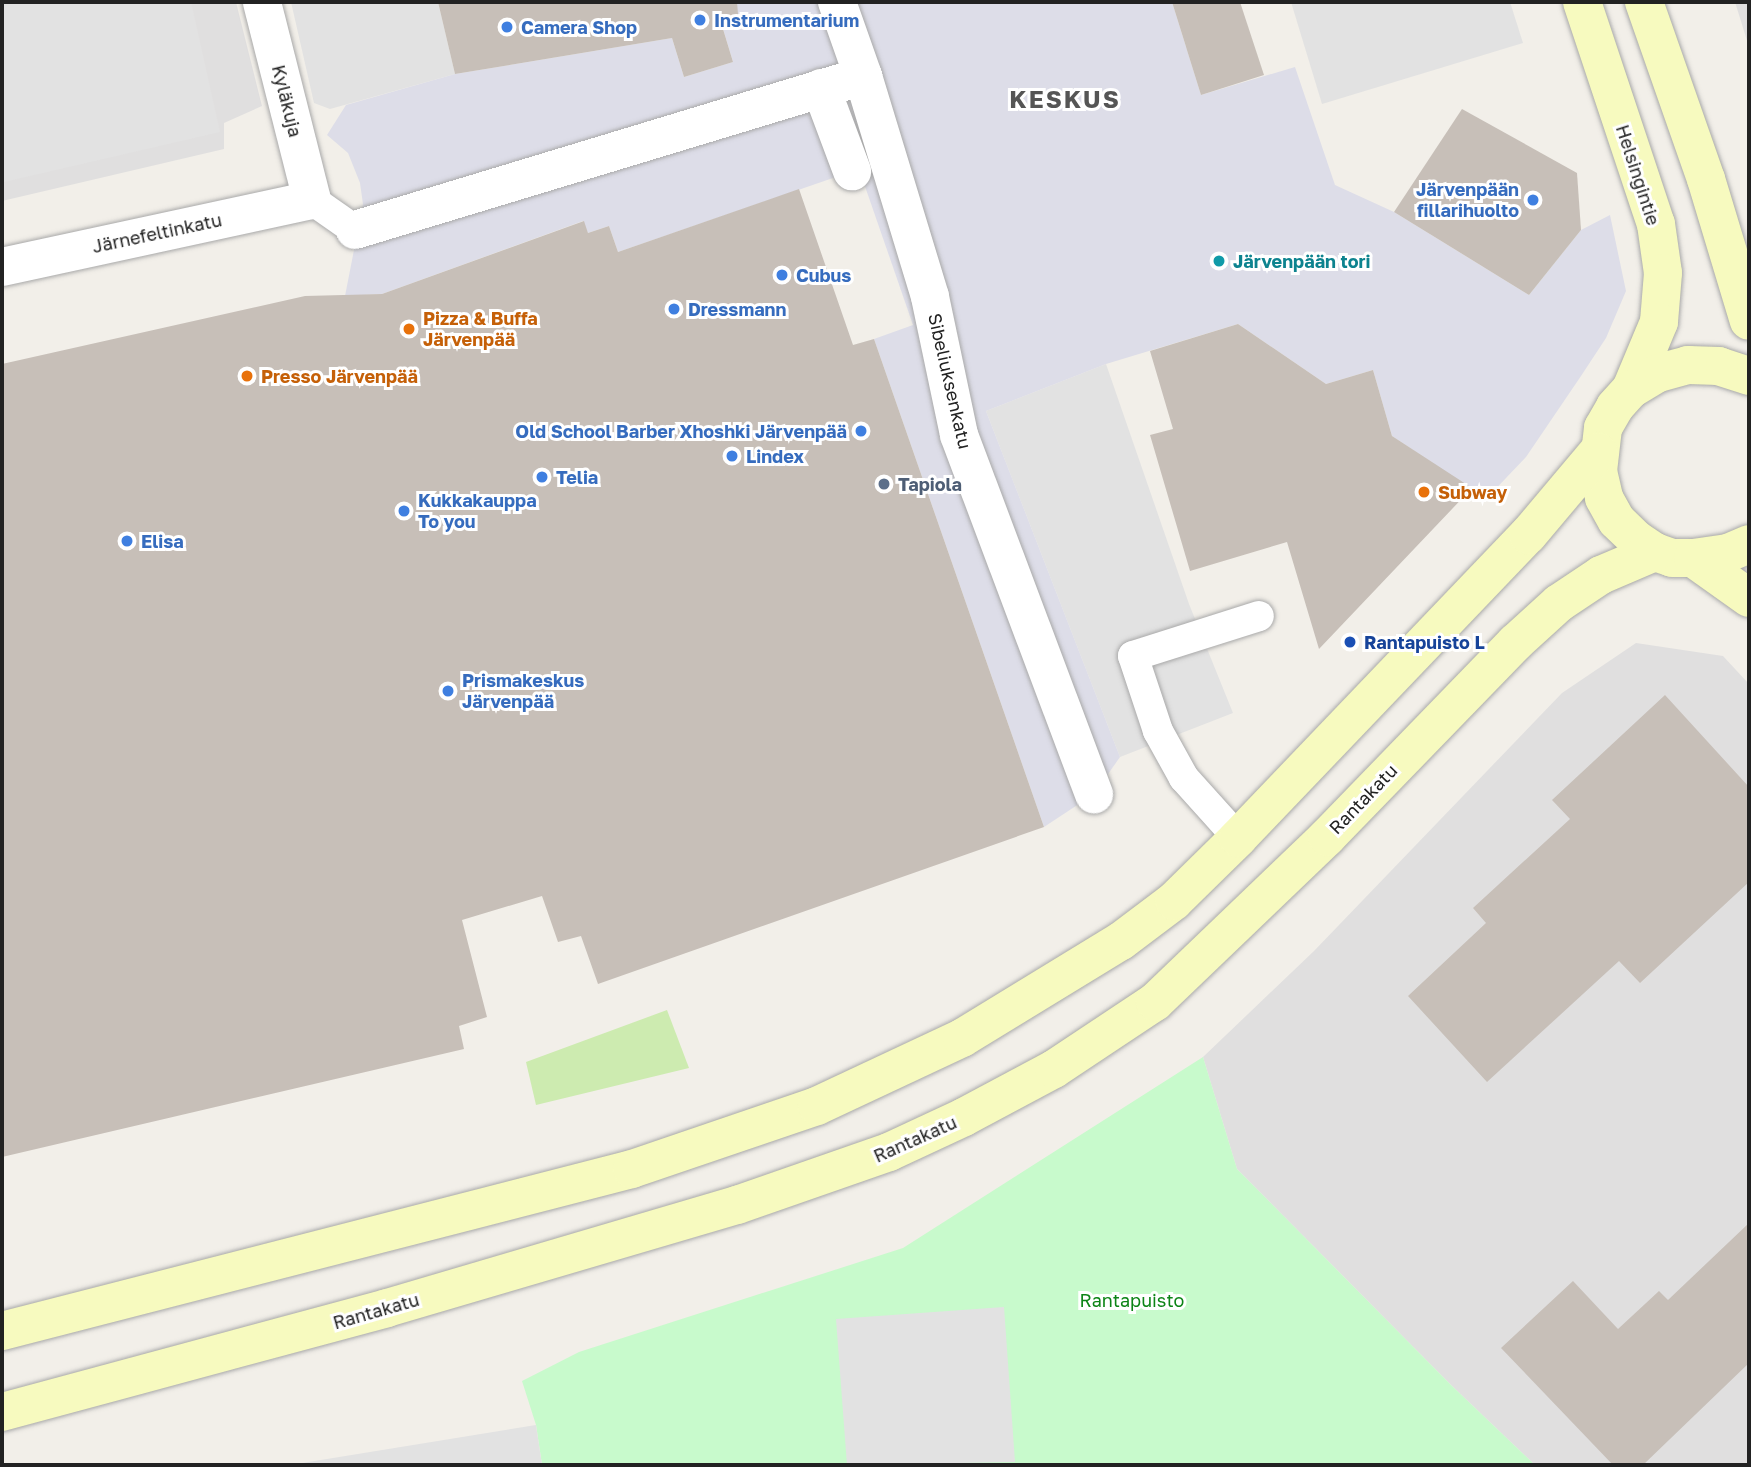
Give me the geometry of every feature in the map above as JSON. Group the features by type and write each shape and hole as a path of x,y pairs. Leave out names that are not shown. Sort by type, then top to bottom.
{"street":[{"name":"Kyläkuja","path":"262,2 312,200"},
{"name":"Sibeliuksenkatu","path":"836,2 863,76 918,301 959,435 1094,794"},
{"name":"Helsingintie","path":"1582,2 1656,224 1663,273 1659,322 1631,390"},
{"path":"1644,2 1706,179 1749,321"},
{"path":"355,230 863,76"},
{"path":"821,89 852,171"},
{"name":"Järnefeltinkatu","path":"2,267 312,200"},
{"path":"1749,376 1719,366 1688,365 1658,373 1631,390 1615,407 1603,428 1598,452 1598,471 1604,498 1617,521 1637,540 1656,552 1672,558 1693,558 1728,553 1749,544"},
{"path":"2,1331 632,1169 817,1106 962,1038 1121,941 1174,901 1238,838 1519,545 1598,452"},
{"name":"Rantakatu","path":"2,1412 387,1308 737,1205 889,1152 964,1117 1054,1069 1155,1002 1299,864 1515,643 1559,603 1601,575 1656,552"},
{"path":"1693,558 1749,598"}],"lane":[{"path":"312,200 355,230"},
{"path":"1238,838 1184,778 1158,731 1133,656 1259,616"}],"shaded area":[{"path":"2,2 236,2 262,106 224,123 224,149 2,201"},
{"path":"2,2 191,2 220,132 4,182"},
{"path":"291,2 438,2 455,74 330,109 314,103"},
{"path":"715,2 1172,2 1201,95 1295,67 1335,185 1394,212 1529,295 1581,230 1610,215 1626,291 1606,338 1581,376 1526,457 1486,499 1392,436 1373,370 1326,384 1238,324 1106,364 986,411 1120,757 1094,794 1044,827 874,339 913,325 859,169 618,252 609,226 588,233 583,221 382,294 345,296 363,204 360,183 348,153 327,135 346,105 455,74 672,38 684,77 733,62"},
{"path":"1291,2 1510,2 1523,43 1322,104"},
{"path":"1735,2 1749,2 1749,47"},
{"path":"1106,364 1189,604 1233,713 1120,757 986,411"},
{"path":"1636,643 1723,656 1749,684 1749,1465 1535,1465 1451,1385 1237,1169 1203,1057 1314,951 1562,693"},
{"path":"1004,1307 1015,1462 847,1465 836,1319"},
{"path":"536,1425 542,1465 290,1465"}],"green space":[{"path":"667,1010 689,1068 536,1105 526,1062"},
{"name":"Rantapuisto","path":"1203,1057 1237,1169 1451,1385 1535,1465 542,1465 536,1425 522,1381 579,1352 903,1248"}],"building":[{"path":"438,2 737,2 739,26 723,29 733,62 684,77 672,38 455,74"},
{"path":"1172,2 1240,2 1264,75 1201,95"},
{"path":"1462,109 1577,173 1581,230 1529,295 1394,212"},
{"name":"Prismakeskus Järvenpää","path":"799,189 853,345 874,339 1044,827 598,984 581,936 558,942 542,896 462,920 487,1017 459,1026 464,1049 2,1157 2,364 305,296 382,294 584,221 588,233 609,226 618,252"},
{"path":"1238,324 1326,384 1373,370 1392,436 1472,488 1319,649 1287,542 1190,571 1150,435 1173,429 1150,351"},
{"path":"1665,695 1749,787 1749,882 1640,983 1619,961 1487,1082 1408,996 1486,923 1473,908 1570,819 1552,800"},
{"path":"1749,1223 1749,1363 1643,1465 1613,1465 1501,1348 1573,1281 1618,1329 1659,1291 1668,1300"}],"place":[{"name":"Instrumentarium","path":"700,20"},
{"name":"Camera Shop","path":"507,27"},
{"name":"Järvenpään fillarihuolto","path":"1533,200"},
{"name":"Järvenpään tori","path":"1219,261"},
{"name":"Cubus","path":"782,275"},
{"name":"Dressmann","path":"674,309"},
{"name":"Pizza & Buffa Järvenpää","path":"409,329"},
{"name":"Presso Järvenpää","path":"247,376"},
{"name":"Old School Barber Xhoshki Järvenpää","path":"861,431"},
{"name":"Lindex","path":"732,456"},
{"name":"Telia","path":"542,477"},
{"name":"Tapiola","path":"884,484"},
{"name":"Subway","path":"1424,492"},
{"name":"Kukkakauppa To you","path":"404,511"},
{"name":"Elisa","path":"127,541"},
{"name":"Rantapuisto L","path":"1350,642"},
{"name":"Prismakeskus Järvenpää","path":"448,691"}],"district":[{"name":"KESKUS","path":"1065,99"}]}
